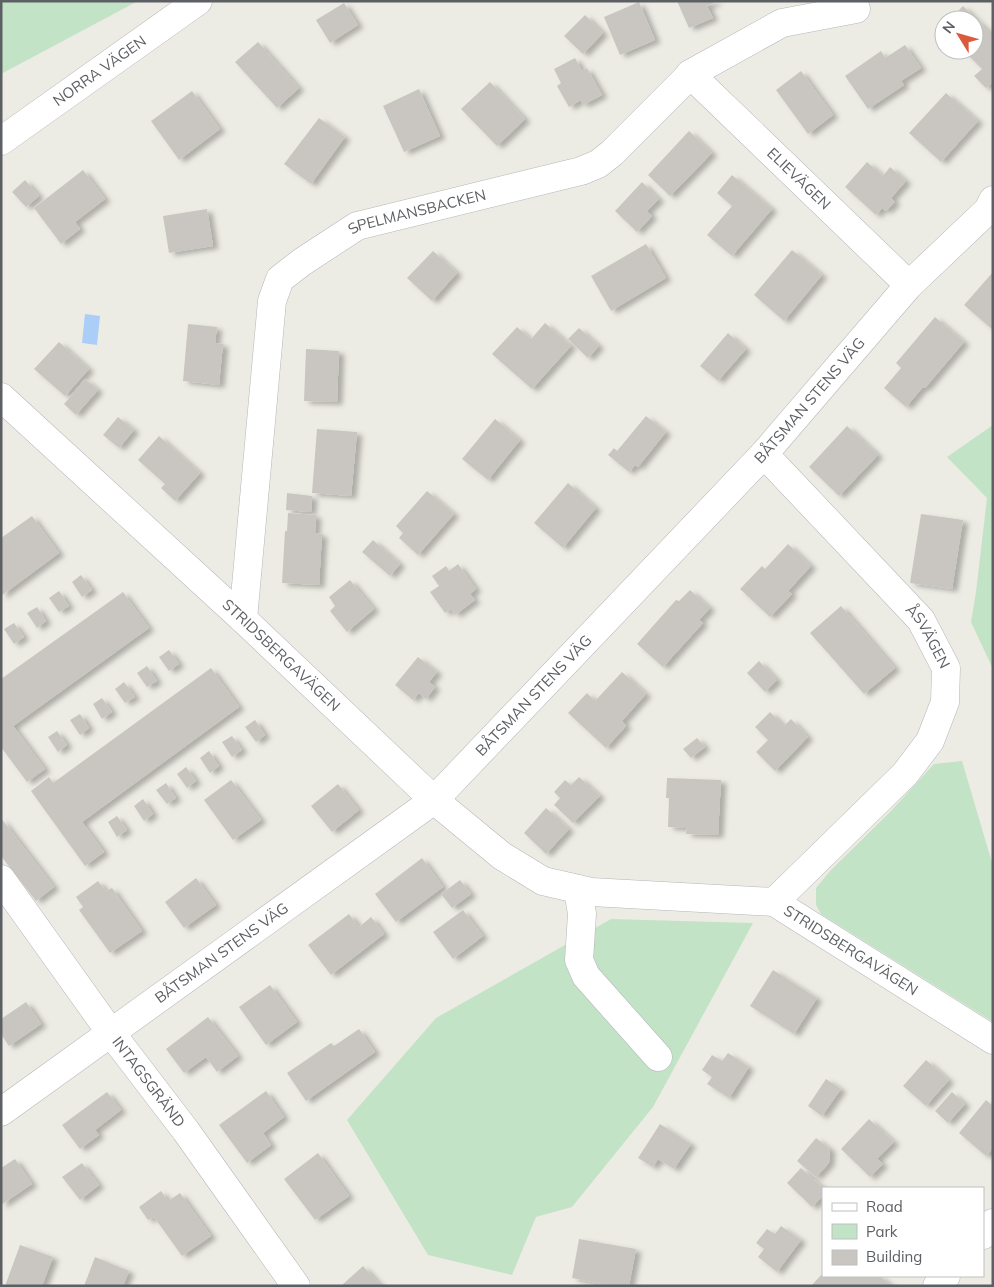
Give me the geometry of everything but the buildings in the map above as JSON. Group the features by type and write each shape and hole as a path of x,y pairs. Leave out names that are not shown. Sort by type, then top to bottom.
{"street":[{"name":"NORRA VÄGEN","path":"1,141 198,1"},
{"name":"SPELMANSBACKEN","path":"243,619 272,301 280,279 302,262 357,226 581,171 598,164 612,153 690,74 782,23 856,9"},
{"name":"ELIEVÄGEN","path":"690,74 909,285"},
{"name":"BÅTSMAN STENS VÄG","path":"1,1112 434,800 764,454 909,285 988,210 993,200"},
{"name":"STRIDSBERGAVÄGEN","path":"1,398 243,619 434,800 502,856 543,881 591,892 774,902 993,1040"},
{"name":"ÅSVÄGEN","path":"764,454 921,620 946,668 945,702 930,741 905,774 774,902"},
{"name":"INTAGSGRÄND","path":"1,879 111,1033 186,1131 296,1286"},
{"path":"578,889 582,914 579,960 586,976 658,1057"},
{"path":"984,1234 993,1223"}],"green space":[{"path":"1,1 138,1 1,74"},
{"path":"993,425 993,669 971,622 987,498 947,457"},
{"path":"962,761 993,866 993,1022 821,914 816,905 816,888 831,870 890,812 934,764"},
{"path":"611,919 753,923 653,1107 572,1207 536,1217 512,1275 428,1255 347,1120 436,1018"}],"water":[{"path":"85,314 100,316 97,345 82,343"}]}
